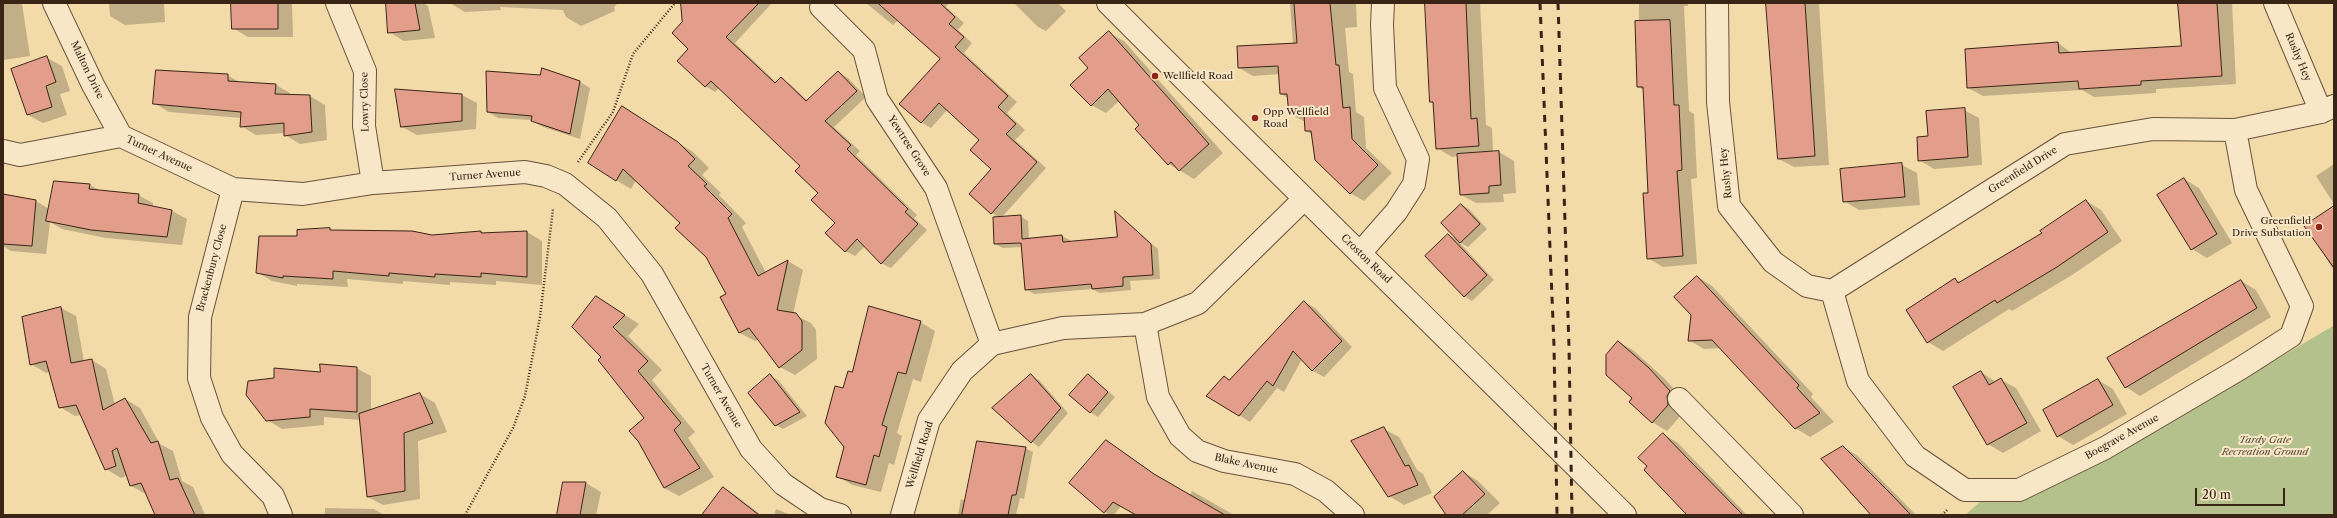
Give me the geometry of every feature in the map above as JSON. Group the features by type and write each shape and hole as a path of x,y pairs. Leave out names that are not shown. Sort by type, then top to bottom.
{"street":[{"name":"Malton Drive","path":"54,3 93,85 121,136"},
{"name":"Lowry Close","path":"337,3 365,71 364,126 373,183"},
{"name":"Croston Road","path":"1108,3 1303,200 1360,253 1625,515"},
{"path":"1360,253 1396,212 1414,184 1418,159 1385,88 1382,24 1383,3"},
{"name":"Rushy Hey","path":"1717,3 1718,102 1729,206 1773,262 1807,286 1832,290"},
{"name":"Rushy Hey","path":"2275,3 2327,109"},
{"name":"Yewtree Grove","path":"821,7 864,50 877,99 936,188 992,344"},
{"name":"Greenfield Drive","path":"1832,290 2065,144 2153,129 2235,130 2327,109"},
{"name":"Boegrave Avenue","path":"1832,290 1858,381 1916,456 1965,490 2019,490 2105,448 2241,368 2291,336 2302,306 2246,190 2235,130"},
{"name":"Turner Avenue","path":"3,151 20,155 121,136 233,189 303,194 373,183 525,172 546,176 565,184 607,218 652,274 751,449 783,484 820,510 840,515"},
{"name":"Brackenbury Close","path":"233,189 200,317 199,378 212,418 232,454 273,496 281,515"},
{"name":"Wellfield Road","path":"902,515 929,420 962,371 992,344 1063,328 1145,324 1198,303 1303,200"},
{"name":"Blake Avenue","path":"1145,324 1158,397 1180,436 1197,451 1224,461 1295,474 1326,491 1353,515"},
{"path":"1679,399 1792,515"}],"path":[{"path":"465,515 513,428 525,396 540,317 553,210 565,184 581,156 613,112 633,54 675,3"}],"green space":[{"name":"Tardy Gate Recreation Ground","path":"2333,326 2334,515 1965,515 1980,502 2022,497 2176,419"}],"building":[{"path":"231,3 278,3 278,29 232,29"},
{"path":"386,3 415,3 420,30 388,33"},
{"path":"681,3 759,3 726,37 775,83 781,77 806,101 838,71 857,91 825,121 851,145 847,149 908,209 905,212 918,224 881,264 857,239 845,252 825,233 835,223 811,200 818,193 795,171 800,166 711,81 705,87 677,61 688,49 672,33 682,22"},
{"path":"878,3 940,3 955,17 949,24 964,37 955,47 1008,96 998,107 1016,124 1006,134 1037,162 991,214 969,194 991,169 970,150 979,140 939,103 921,123 899,104 940,59"},
{"path":"1330,3 1336,65 1339,65 1343,108 1350,107 1352,139 1378,165 1350,194 1315,160 1311,131 1305,131 1304,114 1289,115 1287,94 1280,94 1278,66 1238,68 1237,46 1297,43 1294,4"},
{"path":"1425,3 1466,3 1471,119 1477,118 1479,146 1436,149 1433,102 1430,102"},
{"path":"1766,3 1805,3 1815,156 1778,159"},
{"path":"2178,3 2217,3 2222,76 2141,81 2141,85 2079,89 2078,81 1967,88 1965,49 2058,42 2059,53 2181,46"},
{"path":"1670,20 1674,105 1679,105 1682,170 1677,171 1683,256 1647,259 1643,193 1648,193 1643,87 1637,87 1635,21"},
{"path":"1109,31 1209,144 1179,171 1171,162 1168,165 1135,129 1139,125 1108,89 1091,106 1070,85 1088,68 1079,58"},
{"path":"47,56 56,82 46,86 52,107 27,115 11,69"},
{"path":"542,68 580,81 570,134 531,121 532,116 487,112 486,71 540,75"},
{"path":"156,70 228,74 228,81 276,84 275,94 310,95 312,132 284,136 284,123 240,127 241,112 153,104"},
{"path":"395,89 462,94 462,121 401,127"},
{"path":"622,106 678,142 695,159 688,166 707,184 704,186 732,214 728,218 758,276 788,260 777,310 796,313 802,321 802,350 779,368 749,328 739,333 720,297 726,294 706,257 675,228 680,223 623,169 616,181 588,163"},
{"path":"1965,108 1968,157 1918,161 1917,137 1928,136 1926,111"},
{"path":"1499,151 1501,185 1489,186 1489,193 1460,195 1457,154"},
{"path":"1902,163 1905,197 1843,202 1840,169"},
{"path":"2184,178 2217,234 2191,250 2157,195"},
{"path":"54,181 90,184 89,189 139,194 138,203 172,210 167,237 91,230 46,221"},
{"path":"3,194 36,200 32,246 3,244"},
{"path":"2086,200 2108,232 2057,267 1997,303 1995,300 1927,343 1906,310 1955,278 1958,283 2042,233 2040,231"},
{"path":"1461,204 1480,224 1460,243 1441,223"},
{"path":"2334,206 2334,268 2304,226"},
{"path":"1115,211 1151,244 1153,275 1123,277 1123,286 1092,289 1091,284 1025,290 1021,243 994,244 993,217 1021,215 1022,239 1062,235 1063,242 1117,237"},
{"path":"330,228 330,230 412,231 432,235 481,231 481,233 527,231 527,277 481,273 481,277 435,274 435,277 389,273 389,276 333,271 333,279 283,276 283,278 256,273 259,236 297,236 297,230"},
{"path":"1448,234 1487,275 1464,297 1425,256"},
{"path":"1697,276 1799,385 1797,388 1820,413 1795,429 1712,340 1688,341 1691,315 1674,297"},
{"path":"2241,280 2257,308 2125,388 2107,358"},
{"path":"596,296 625,315 613,327 648,361 638,371 681,423 674,430 700,468 664,488 638,441 629,431 644,418 598,360 601,357 572,327"},
{"path":"1304,301 1342,341 1312,371 1293,351 1273,386 1267,381 1239,416 1206,396 1224,376 1229,380"},
{"path":"869,306 921,321 906,374 898,372 882,425 887,427 879,457 874,455 866,485 836,477 844,447 825,423 835,386 843,388 848,371 852,372"},
{"path":"61,307 71,363 92,359 103,410 125,398 151,443 158,441 170,480 178,478 195,515 155,515 141,483 130,486 117,448 112,451 116,466 105,470 76,405 59,408 46,361 30,365 22,317"},
{"path":"1618,341 1649,368 1670,391 1667,396 1668,405 1652,423 1629,402 1632,398 1606,375 1606,355"},
{"path":"320,364 357,367 357,412 310,409 310,417 266,421 246,395 248,381 274,378 274,368 320,372"},
{"path":"1981,371 1989,385 2001,378 2027,423 1987,445 1953,387"},
{"path":"770,374 800,412 775,426 748,393"},
{"path":"1031,374 1061,408 1031,443 992,408"},
{"path":"1088,374 1108,392 1090,413 1069,395"},
{"path":"2098,379 2113,405 2057,437 2043,410"},
{"path":"420,393 433,423 404,433 405,491 367,497 359,414"},
{"path":"1384,427 1405,466 1409,465 1418,485 1388,497 1351,441"},
{"path":"1663,433 1743,515 1687,515 1644,470 1647,466 1638,458"},
{"path":"1106,440 1154,474 1225,515 1136,515 1113,502 1104,513 1069,483"},
{"path":"977,441 1026,447 1016,495 1012,495 1008,515 962,515"},
{"path":"1843,446 1911,515 1871,515 1821,459"},
{"path":"1463,471 1485,494 1462,515 1446,515 1434,497"},
{"path":"563,482 586,482 580,515 557,515"},
{"path":"723,487 759,515 702,515"}],"railway":[{"path":"1540,3 1554,346 1557,515"},
{"path":"1558,3 1569,347 1572,515"}],"place":[{"name":"Wellfield Road","path":"1155,76"},
{"name":"Opp Wellfield Road","path":"1255,118"},
{"name":"Greenfield Drive Substation","path":"2319,227"}]}
